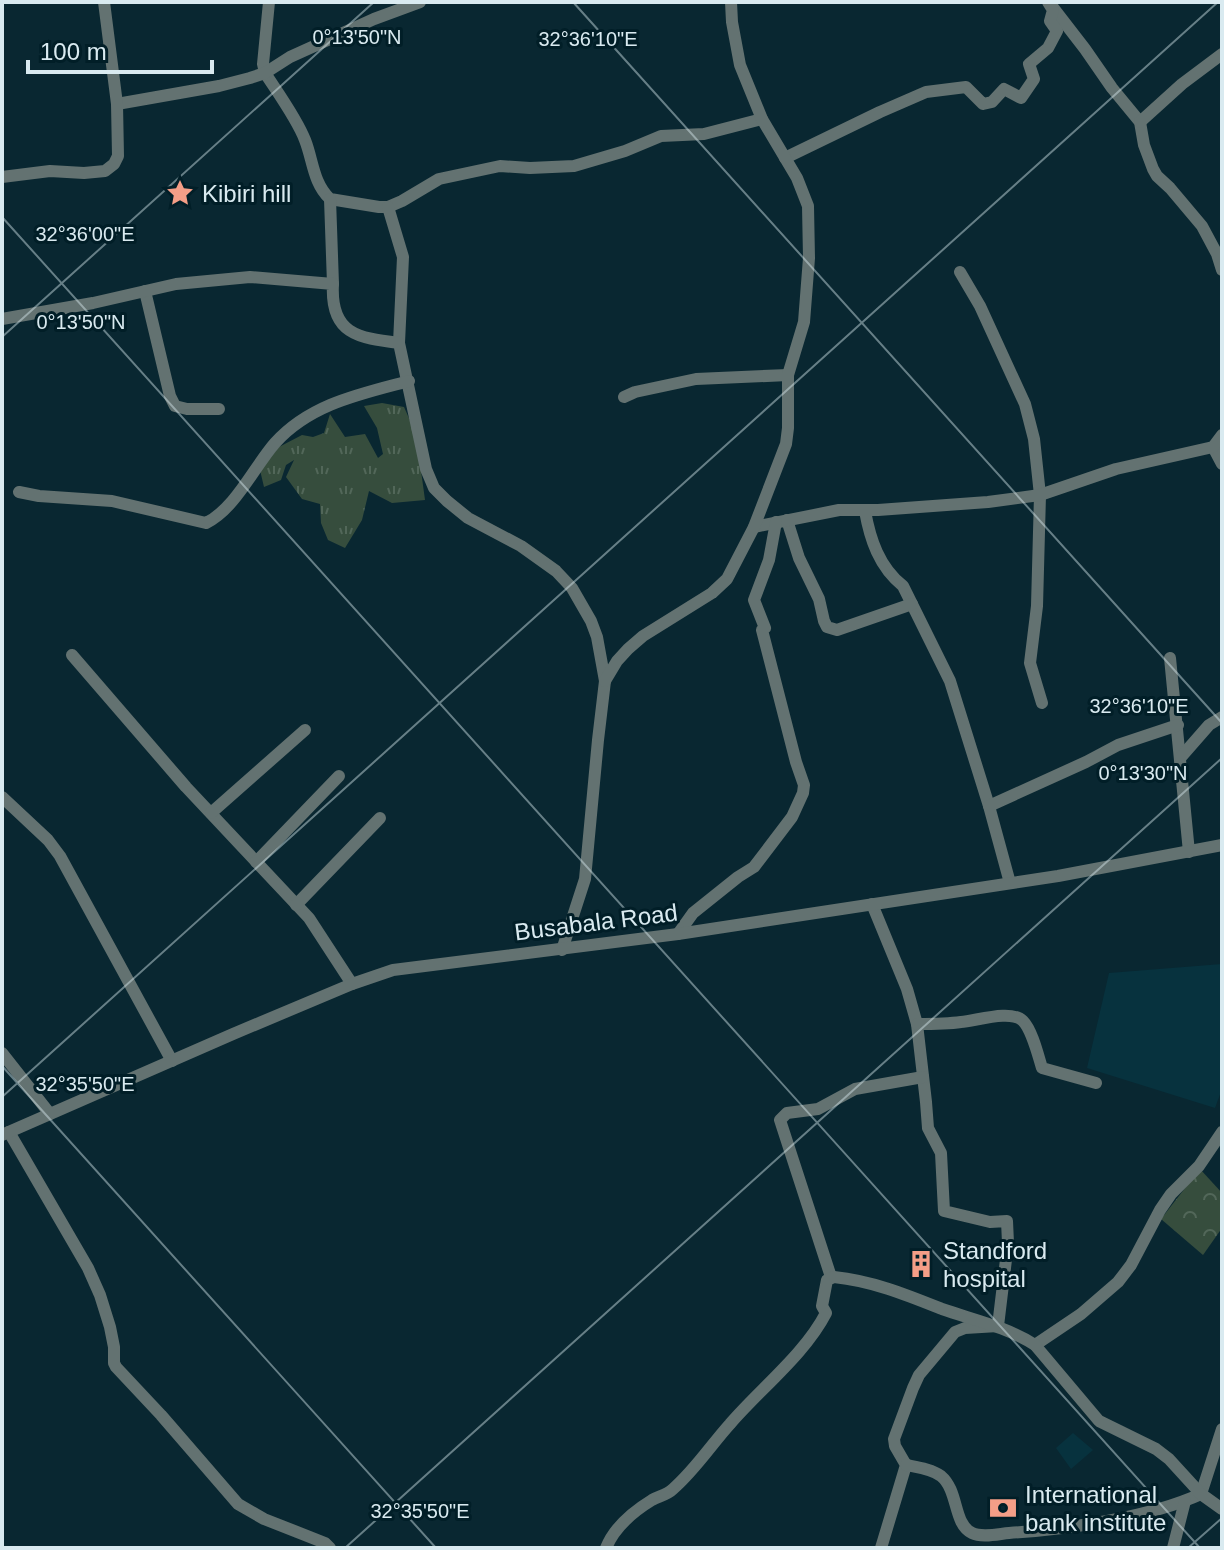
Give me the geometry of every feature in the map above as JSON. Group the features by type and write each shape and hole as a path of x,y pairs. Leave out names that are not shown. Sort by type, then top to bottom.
{"street":[{"path":"2,177 50,171 105,171 114,164 118,156 117,104 104,2"},
{"path":"269,2 263,55 265,73 305,139 314,174 330,199 388,207 439,179 500,166 574,166 625,151 661,136 704,134 762,119"},
{"path":"117,104 219,86 265,73 290,57 420,2"},
{"path":"605,681 617,661 643,636 719,587 733,568 754,527 786,444 788,375 804,322 810,230 808,206 803,191 762,119 740,65 731,2"},
{"path":"785,158 934,89 966,87 983,104 992,102 1004,89 1021,98 1034,79 1029,64 1048,48 1057,31 1050,21 1053,10 1048,2"},
{"path":"1048,2 1140,122 1153,169 1202,226 1222,270"},
{"path":"1140,122 1182,84 1222,54"},
{"path":"330,199 334,310 348,330 368,339 399,343"},
{"path":"388,207 403,257 399,343 426,469 434,488 468,518 529,551 556,571 566,581 591,621 597,637 605,681 585,879 562,950"},
{"path":"960,272 980,306 1025,404 1034,439 1040,495 1037,606 1030,663 1042,703"},
{"path":"2,319 65,309 176,284 250,277 333,284"},
{"path":"145,291 175,406 219,409"},
{"path":"624,397 696,379 788,375"},
{"path":"19,492 112,501 206,523 229,505 275,443 295,424 331,403 409,381"},
{"path":"754,527 825,512 988,502 1040,495 1116,469 1213,447 1222,435"},
{"path":"1213,447 1222,464"},
{"path":"865,511 870,537 892,577 903,586 950,681 1010,883"},
{"path":"782,521 819,599 827,627 837,630 912,604"},
{"path":"678,934 693,913 754,867 792,817 803,793 804,785 762,630 765,628 754,600 782,521"},
{"path":"72,655 186,787 309,918 352,984"},
{"path":"1170,658 1189,852"},
{"path":"1181,757 1209,725 1222,717"},
{"path":"989,806 1118,745 1178,725"},
{"path":"211,813 305,730"},
{"path":"256,862 339,776"},
{"path":"2,797 55,848 172,1061"},
{"path":"296,905 380,818"},
{"name":"Busabala Road","path":"5,1134 352,984 393,970 678,934 1058,876 1222,845"},
{"path":"872,904 907,989 917,1024 928,1128 941,1153 944,1211 990,1222 1007,1221 1008,1243 998,1326"},
{"path":"917,1024 1015,1016 1022,1019 1028,1028 1042,1068 1096,1083"},
{"path":"2,1053 50,1114"},
{"path":"831,1277 780,1120 787,1113 818,1109 855,1089 923,1077"},
{"path":"1035,1345 1081,1314 1118,1282 1171,1194 1199,1166 1222,1132"},
{"path":"5,1134 88,1268 110,1327 116,1367 238,1504 330,1548"},
{"path":"606,1548 619,1527 683,1480 816,1332 826,1313 822,1306 823,1296 827,1280 831,1277 894,1289 998,1326 1035,1345 1099,1421 1156,1449 1201,1494 1222,1509"},
{"path":"998,1326 965,1328 955,1332 919,1375 894,1439 906,1465 941,1476 951,1488 965,1528 977,1535 1032,1532 1091,1523 1185,1501 1201,1494 1222,1429"},
{"path":"881,1548 906,1465"},
{"path":"1173,1548 1185,1501"}],"shaded area":[{"path":"1222,964 1222,1089 1215,1108 1087,1068 1109,973"},
{"path":"1073,1433 1093,1450 1071,1469 1056,1448"}],"green space":[{"path":"382,403 404,407 416,434 425,500 392,503 369,491 362,520 345,548 328,540 321,523 320,504 302,499 286,477 294,460 286,465 281,480 264,487 260,470 279,447 302,435 313,437 324,433 330,414 345,437 365,434 378,458 383,454 377,428 364,406"},
{"path":"1200,1169 1222,1193 1222,1228 1203,1255 1161,1219"}],"place":[{"name":"Kibiri hill","path":"180,193"},
{"name":"Standford hospital","path":"921,1264"},
{"name":"International bank institute","path":"1003,1508"}]}
